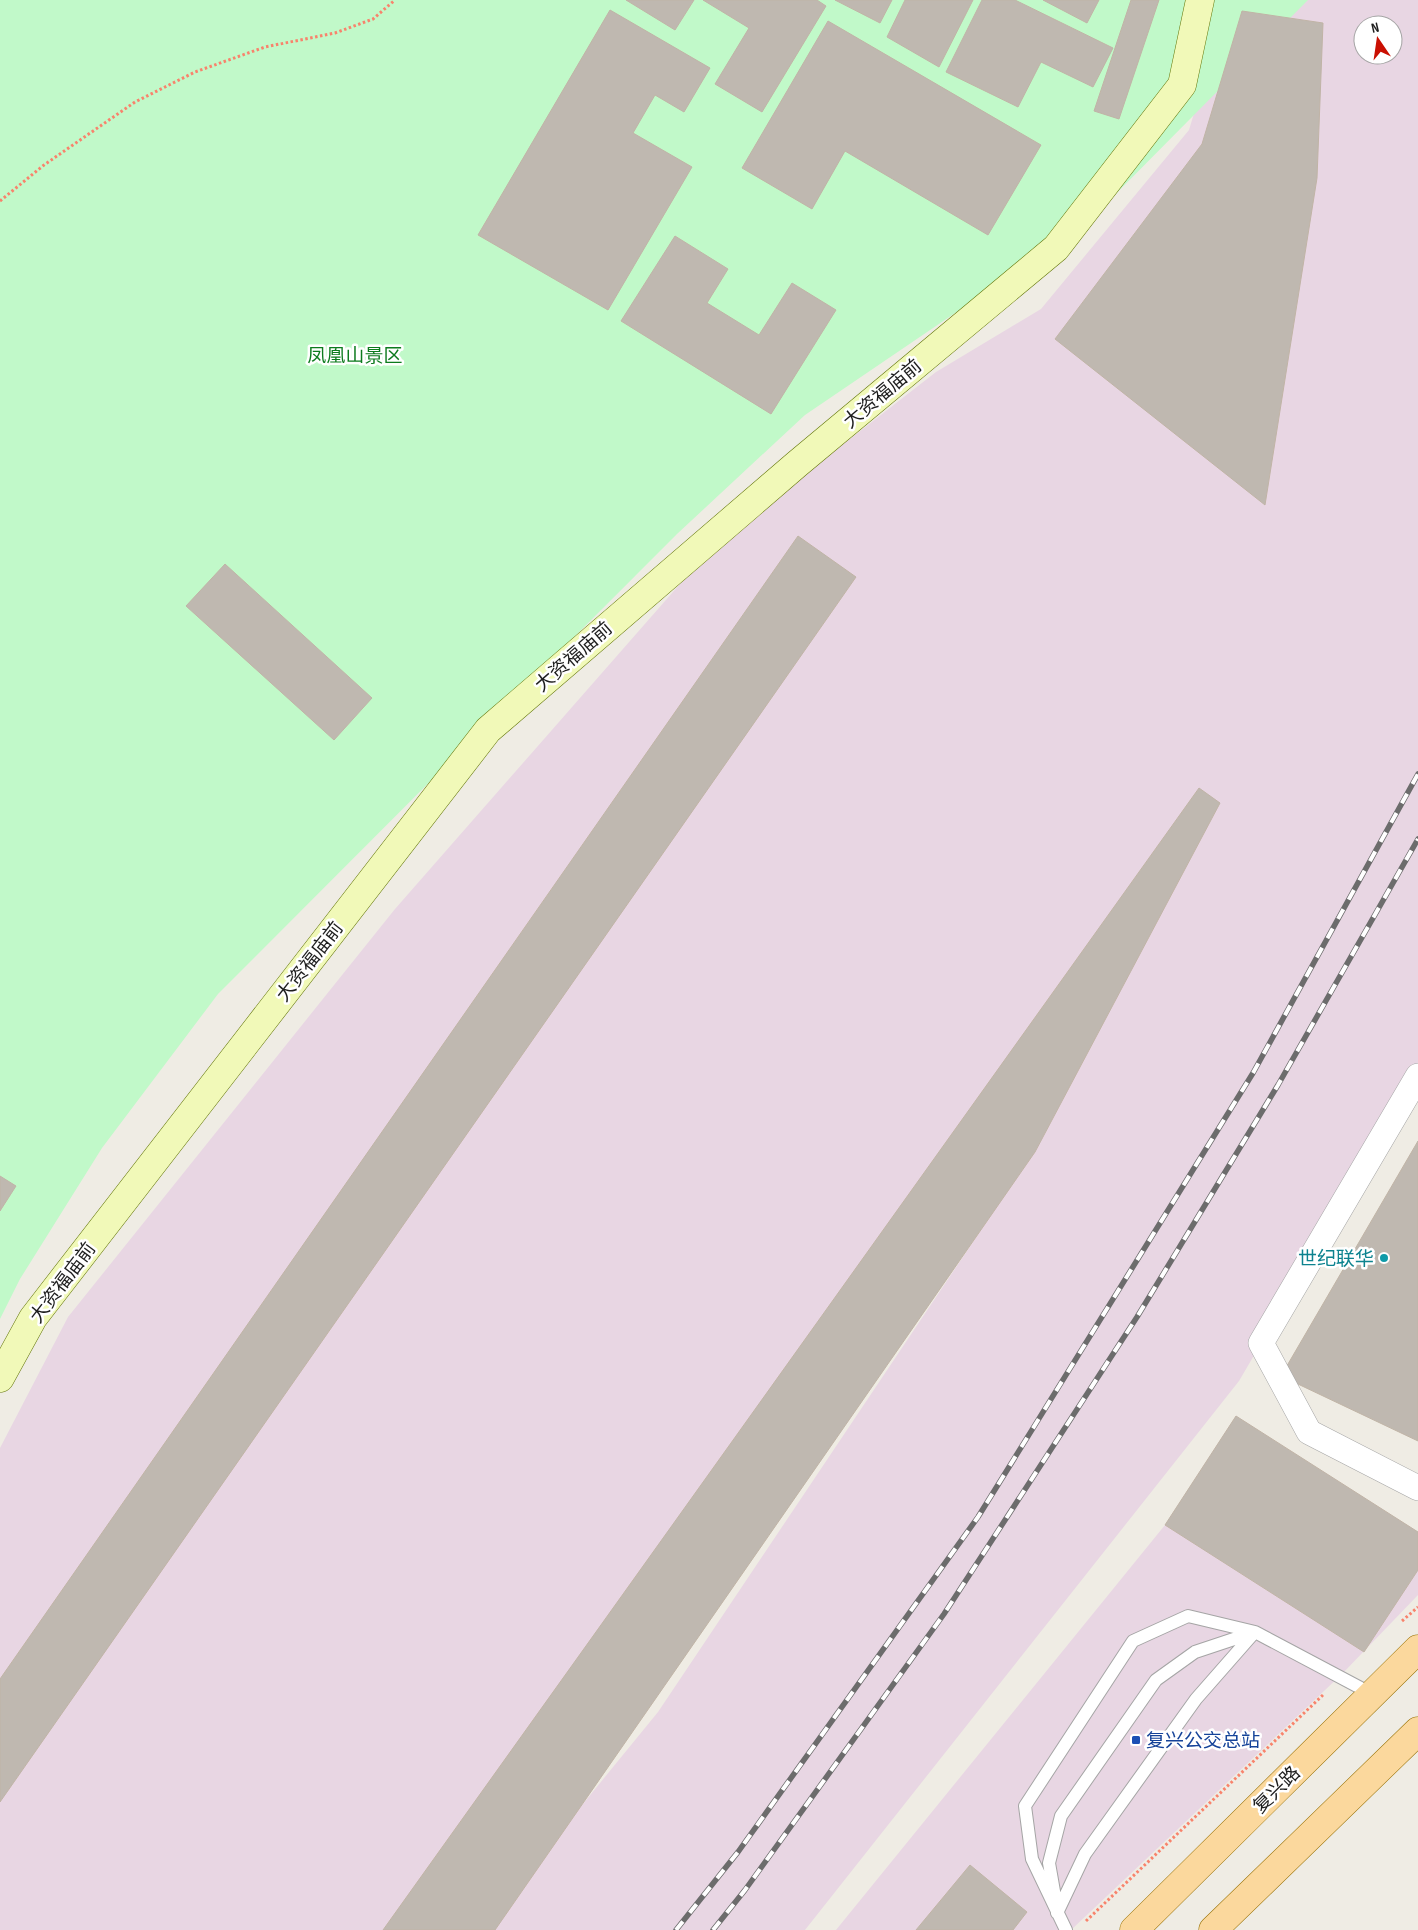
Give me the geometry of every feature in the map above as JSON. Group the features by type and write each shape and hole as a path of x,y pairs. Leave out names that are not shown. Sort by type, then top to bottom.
{"main road":[{"name":"复兴路","path":"1134,1930 1418,1649"},
{"path":"1213,1930 1418,1731"}],"street":[{"name":"大资福庙前","path":"0,1378 33,1318 488,730 797,464 1056,248 1182,85 1200,0"},
{"path":"1418,1076 1261,1343 1309,1432 1418,1488"}],"lane":[{"path":"1066,1930 1032,1859 1025,1806 1133,1641 1188,1616 1255,1632 1372,1694"},
{"path":"1057,1913 1049,1863 1061,1816 1156,1680 1195,1652 1255,1632"},
{"path":"1057,1913 1085,1854 1196,1699 1255,1632"}],"path":[{"path":"0,201 44,165 135,102 195,72 265,47 335,34 372,19 395,0"},
{"path":"1398,1624 1418,1606"},
{"path":"1084,1924 1341,1678"}],"shaded area":[{"path":"1228,0 1418,0 1418,1076 1239,1381 805,1930 480,1930 658,1712 989,1218 469,1930 0,1930 0,1448 68,1317 395,909 715,544 936,372 1041,309 1189,130"},
{"path":"1236,1416 1418,1532 1418,1595 1342,1674 1071,1930 836,1930 1165,1525"}],"green space":[{"name":"凤凰山景区","path":"0,0 1308,0 1086,224 805,415 677,534 218,994 102,1148 20,1279 0,1319"}],"building":[{"path":"626,0 694,0 675,30"},
{"path":"703,0 817,0 826,6 762,112 715,84 749,28"},
{"path":"835,0 892,0 880,23"},
{"path":"905,0 973,0 939,67 887,37"},
{"path":"982,0 1015,0 1113,48 1093,87 1041,62 1018,107 946,72"},
{"path":"1043,0 1099,0 1087,23"},
{"path":"1131,0 1159,0 1119,119 1094,111"},
{"path":"610,10 710,68 684,112 655,95 633,133 692,167 608,310 478,235"},
{"path":"1242,11 1323,23 1317,178 1265,505 1055,339 1202,144"},
{"path":"828,21 1041,145 988,235 845,151 812,209 742,168"},
{"path":"675,236 728,269 707,303 759,335 792,283 836,310 771,414 621,321"},
{"path":"798,536 856,577 0,1802 0,1679"},
{"path":"225,564 372,698 334,740 186,606"},
{"path":"1199,788 1220,803 1035,1152 495,1930 383,1930"},
{"name":"世纪联华","path":"1418,1141 1418,1441 1281,1376"},
{"path":"0,1176 16,1186 0,1211"},
{"path":"1236,1416 1418,1532 1418,1570 1364,1652 1165,1525"},
{"path":"970,1865 1027,1912 1013,1930 916,1930"}],"railway":[{"path":"676,1930 738,1852 978,1517 1253,1073 1418,774"},
{"path":"713,1930 745,1890 944,1614 1137,1317 1278,1085 1418,839"}],"place":[{"name":"世纪联华","path":"1384,1258"},
{"name":"复兴公交总站","path":"1136,1740"}]}
